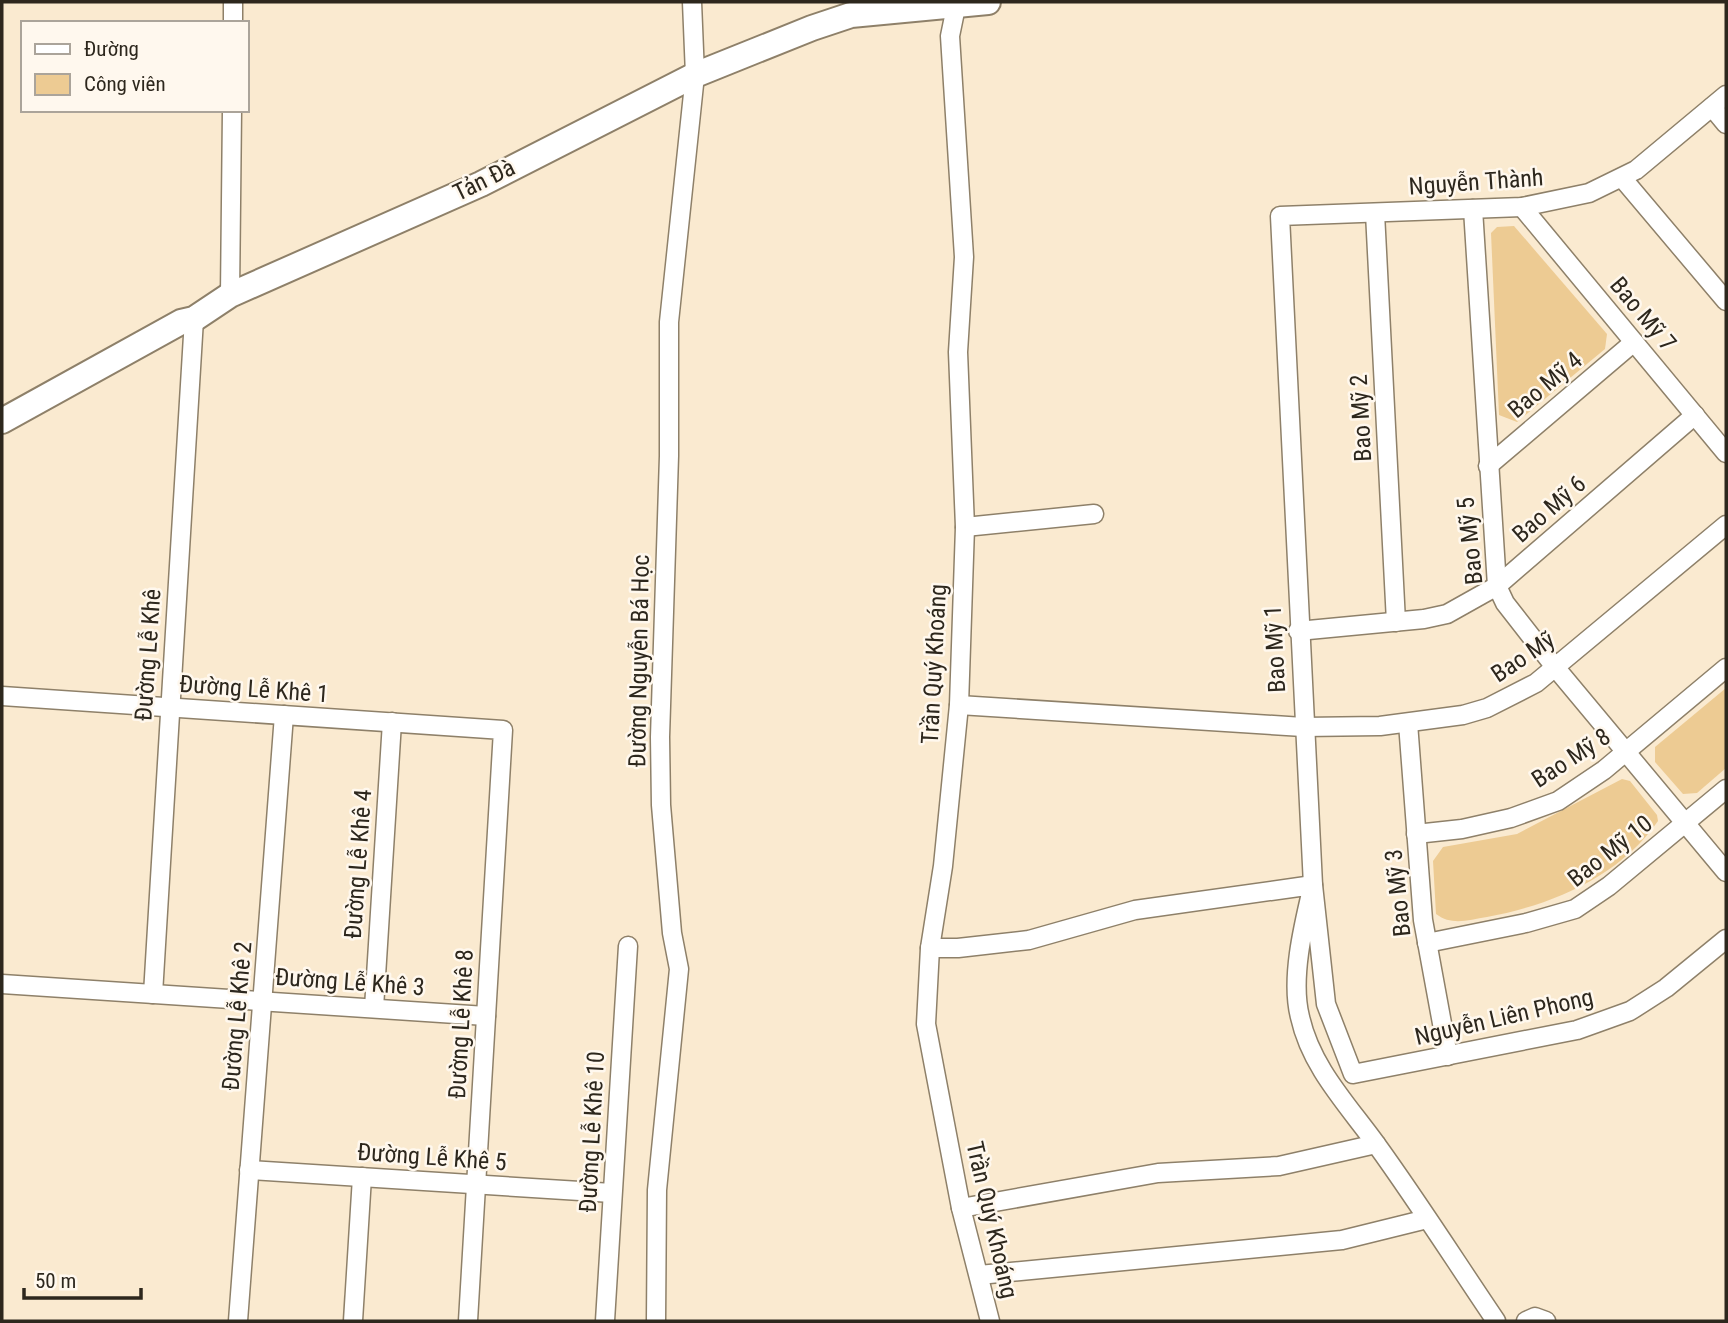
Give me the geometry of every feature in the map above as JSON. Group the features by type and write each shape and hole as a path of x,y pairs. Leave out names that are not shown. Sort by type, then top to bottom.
{"main road":[{"name":"Tản Đà","path":"2,421 181,323 194,319 230,295 481,184 695,75 851,15 988,2"}],"street":[{"path":"233,2 233,21"},
{"name":"Đường Nguyễn Bá Học","path":"656,1321 657,1190 679,969 672,933 661,805 669,322 695,75 692,2"},
{"name":"Trần Quý Khoáng","path":"957,4 950,36 964,257 958,352 965,527 959,705 943,866 930,948 926,1024 961,1208 990,1321"},
{"name":"Nguyễn Thành","path":"1280,216 1522,207 1589,193 1623,179 1726,94"},
{"path":"1712,107 1726,124"},
{"path":"230,295 232,112"},
{"path":"1623,179 1726,301"},
{"name":"Bao Mỹ 7","path":"1522,207 1726,453"},
{"name":"Bao Mỹ 5","path":"1473,209 1497,586 1505,603 1555,667 1624,753 1726,872"},
{"name":"Bao Mỹ 2","path":"1375,213 1396,622"},
{"name":"Bao Mỹ 1","path":"1280,216 1298,631 1313,885 1326,1004 1353,1074"},
{"name":"Đường Lễ Khê","path":"153,994 194,319"},
{"name":"Bao Mỹ 4","path":"1488,466 1634,342"},
{"name":"Bao Mỹ 6","path":"1298,631 1396,622 1447,614 1497,586 1695,415"},
{"path":"965,527 1094,514"},
{"name":"Bao Mỹ","path":"959,705 1303,727 1436,721 1487,708 1527,689 1726,524"},
{"name":"Bao Mỹ 8","path":"1416,834 1462,829 1511,818 1558,802 1624,753 1726,668"},
{"name":"Đường Lễ Khê 1","path":"2,696 503,730"},
{"name":"Đường Lễ Khê 2","path":"238,1321 284,715"},
{"name":"Đường Lễ Khê 4","path":"374,1008 392,722"},
{"name":"Bao Mỹ 3","path":"1408,723 1427,943 1448,1056"},
{"name":"Đường Lễ Khê 8","path":"468,1321 503,730"},
{"name":"Bao Mỹ 10","path":"1427,943 1526,923 1576,909 1609,886 1726,789"},
{"path":"930,948 958,948 1029,940 1135,910 1313,885 1299,945 1299,1014 1308,1045 1325,1076 1376,1144 1496,1321"},
{"name":"Nguyễn Liên Phong","path":"1353,1074 1577,1030 1630,1011 1666,988 1726,939"},
{"name":"Đường Lễ Khê 10","path":"605,1321 628,946"},
{"name":"Đường Lễ Khê 3","path":"2,984 486,1016"},
{"path":"961,1208 1158,1173 1279,1166 1376,1144"},
{"name":"Đường Lễ Khê 5","path":"249,1170 612,1193"},
{"path":"354,1321 362,1177"},
{"path":"978,1275 1342,1240 1427,1219"},
{"path":"1525,1321 1535,1317 1546,1321"}],"green space":[{"path":"1514,226 1607,334 1605,349 1517,422 1499,415 1491,233 1497,227"},
{"path":"1726,688 1726,768 1697,793 1683,794 1655,762 1655,747"},
{"path":"1622,779 1630,781 1657,815 1658,821 1642,841 1604,873 1559,896 1511,912 1460,921 1448,920 1436,914 1433,861 1443,847 1517,834"}]}
